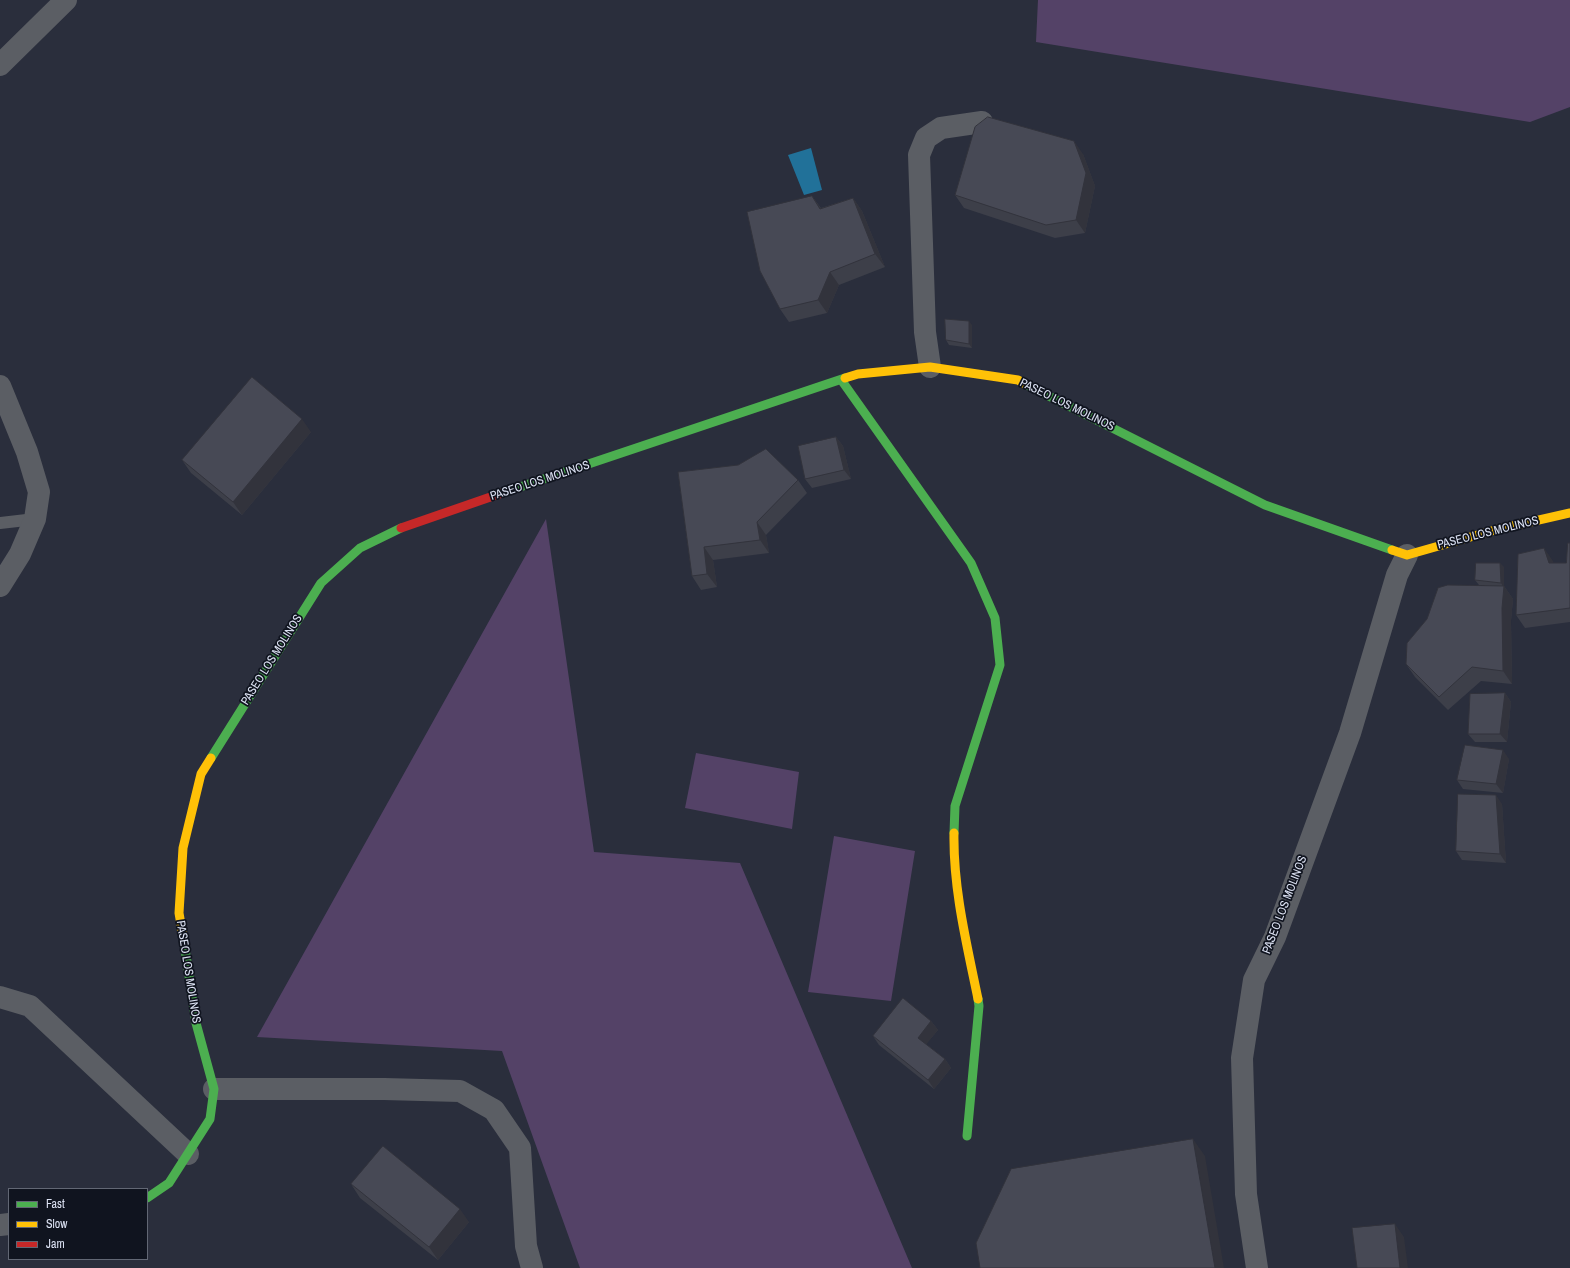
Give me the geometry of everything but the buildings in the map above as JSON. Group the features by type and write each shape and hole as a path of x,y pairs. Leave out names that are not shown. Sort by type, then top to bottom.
{"street":[{"path":"0,65 66,0"},
{"path":"930,367 925,332 919,155 926,138 941,128 982,122"},
{"name":"PASEO LOS MOLINOS","path":"148,1197 169,1183 210,1119 214,1089 196,1023 178,913 183,848 200,774 321,583 360,548 402,527 842,381 858,374 930,367 1018,380 1265,505 1407,555 1495,530 1570,513"},
{"path":"842,381 971,563 995,618 1000,665 955,806 954,857 960,904 979,1006 967,1136"},
{"path":"0,386 27,452 39,492 35,518 20,554 0,586"},
{"name":"PASEO LOS MOLINOS","path":"1257,1268 1246,1194 1242,1058 1254,980 1275,937 1350,733 1397,575 1407,555"},
{"path":"0,997 30,1006 188,1154"},
{"path":"214,1089 460,1091 494,1110 520,1148 526,1246 532,1268"}],"lane":[{"path":"0,523 35,518"}],"shaded area":[{"path":"1038,0 1570,0 1570,107 1530,122 1036,42"},
{"path":"546,519 594,852 740,863 912,1268 580,1268 502,1051 257,1037"},
{"path":"696,753 799,772 792,829 685,808"},
{"path":"834,836 915,851 891,1001 808,992"}],"water":[{"path":"811,148 822,190 804,195 788,155"}],"traffic: fast":[{"path":"502,493 845,378"},
{"path":"842,381 971,563 995,618 1000,665 955,806 954,833"},
{"path":"1025,384 1265,505 1392,550"},
{"path":"211,758 321,583 360,548 401,528"},
{"path":"148,1197 169,1183 210,1119 214,1089 196,1023 184,942"},
{"path":"967,1136 979,1006 978,999"}],"traffic: slow":[{"path":"845,378 858,374 930,367 1018,380 1025,384"},
{"path":"1392,550 1407,555 1495,530 1570,513"},
{"path":"184,942 179,913 183,848 201,774 211,758"},
{"path":"954,833 954,854 958,896 978,999"}],"traffic: jam":[{"path":"401,528 502,493"}]}
